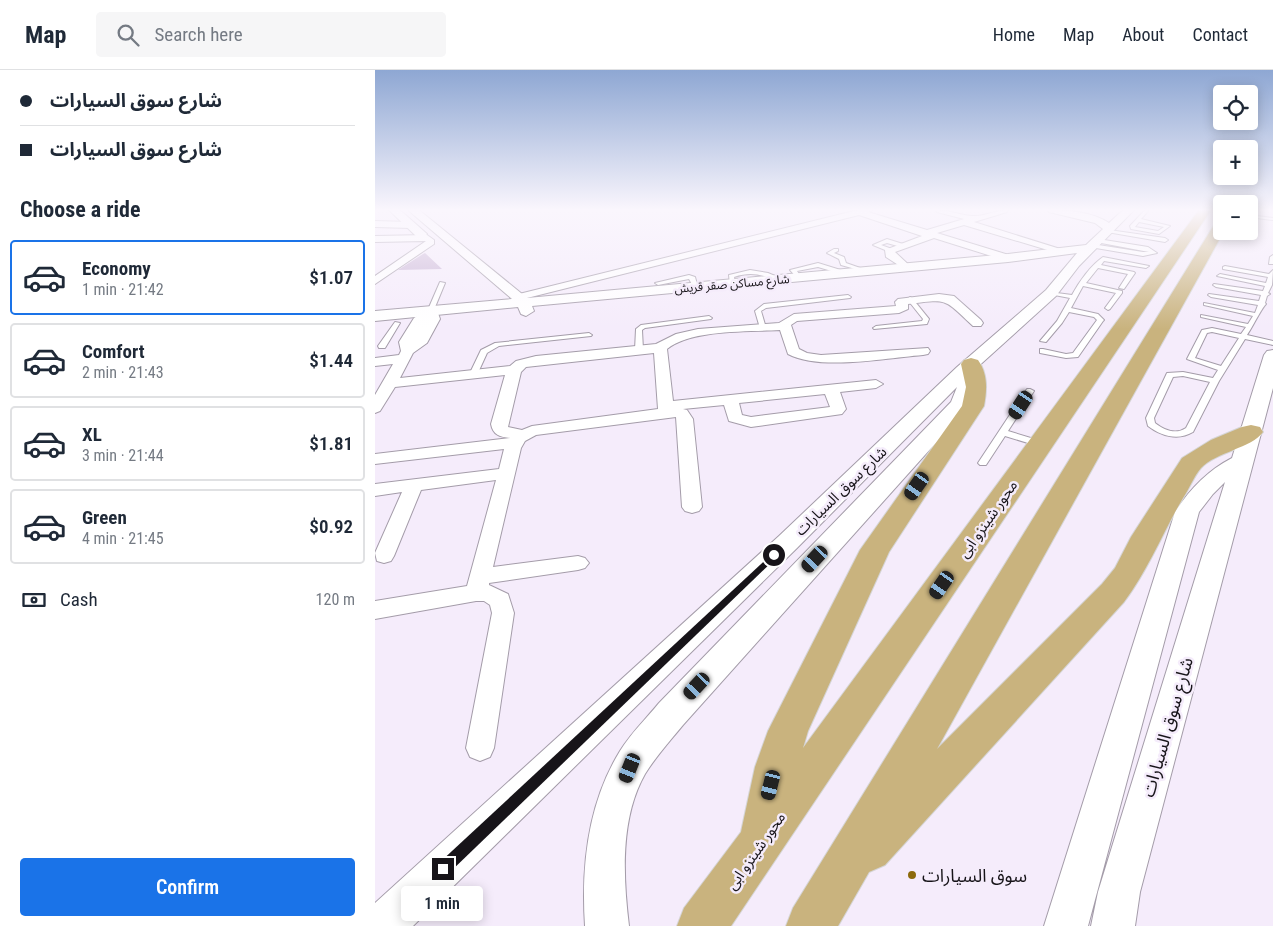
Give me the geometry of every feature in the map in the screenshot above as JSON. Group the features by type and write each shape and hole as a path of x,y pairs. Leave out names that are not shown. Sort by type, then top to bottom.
{"main road":[{"name":"محور شينزو ابى","path":"702,926 1177,250"},
{"path":"811,926 1206,250"},
{"path":"761,844 767,803 788,732 875,550 973,406 977,387 967,368"},
{"path":"839,880 1108,599 1127,575 1146,537 1191,463 1220,444 1247,447"}],"street":[{"path":"375,281 400,250"},
{"path":"461,250 523,304 721,250"},
{"path":"890,250 890,255 906,267"},
{"path":"980,250 1008,258"},
{"path":"1023,250 1047,259"},
{"path":"1051,250 1070,257"},
{"name":"شارع سوق السيارات","path":"387,924 767,563 967,368 1051,293 1070,257 1084,250"},
{"name":"شارع مساكن صقر قريش","path":"523,304 1070,257"},
{"name":"شارع مساكن صقر قريش","path":"375,325 427,317 499,310 523,304 1008,258 1047,259"},
{"path":"487,292 499,310"},
{"path":"923,351 812,359 793,351 784,326 786,321 794,318 899,309 904,306 901,301 950,298 977,323"},
{"name":"شارع مساكن صقر قريش","path":"375,316 427,317"},
{"path":"375,408 406,355 420,343 427,317"},
{"path":"390,383 514,370 521,364 536,360 660,348 669,340 687,335 784,326"},
{"path":"660,348 665,409"},
{"path":"375,362 406,355"},
{"name":"شارع سوق السيارات","path":"1113,926 1117,900 1273,355"},
{"path":"607,926 603,890 605,846 615,805 630,768 671,714 960,404 967,389 967,368"},
{"path":"514,370 499,424 500,429 505,433 519,439"},
{"path":"375,459 519,439 540,429 730,399 876,384"},
{"path":"730,399 735,418 751,422 836,411 838,409 831,389"},
{"path":"665,409 677,412 685,418 692,507"},
{"path":"477,585 506,473 519,439"},
{"path":"1069,918 1187,512 1194,499 1247,447"},
{"path":"375,490 506,473"},
{"path":"384,556 414,485"},
{"path":"375,610 578,563"},
{"path":"477,585 501,600 503,606 480,748"}],"lane":[{"path":"836,250 830,253 841,258 843,264 864,271"},
{"path":"1120,250 1143,254 1154,253 1149,250"},
{"path":"1271,264 1273,257"},
{"path":"1043,341 1055,329 1073,297 1095,268 1107,259 1146,266"},
{"path":"1095,268 1131,273 1131,276 1122,288"},
{"path":"1215,381 1183,374 1171,375 1150,418 1151,424 1165,433 1188,433 1215,381 1263,304 1273,274 1225,268"},
{"path":"657,283 689,276 693,278 697,287"},
{"path":"1220,276 1269,285"},
{"path":"427,317 442,283"},
{"path":"1216,285 1267,294"},
{"path":"1081,286 1119,291 1118,296 1108,308"},
{"path":"1051,293 1073,297"},
{"path":"1211,295 1263,304"},
{"path":"763,328 758,311 764,306 848,297"},
{"path":"876,328 925,323 926,319 910,300"},
{"path":"1206,304 1257,315"},
{"path":"1043,351 1065,356 1075,355 1101,320 1096,315 1066,309"},
{"path":"1203,316 1250,326"},
{"path":"639,350 639,329 643,326 709,318"},
{"path":"382,346 397,323"},
{"path":"1223,369 1191,359 1203,332 1212,330 1273,344"},
{"path":"473,375 484,352 497,344 589,335"},
{"path":"983,464 1029,391"},
{"path":"1003,432 1041,444"}],"building":[{"path":"425,253 442,269 398,270 423,254"}],"place":[{"name":"سوق السيارات","path":"912,875"}],"route":[{"path":"443,869 774,555"}]}
